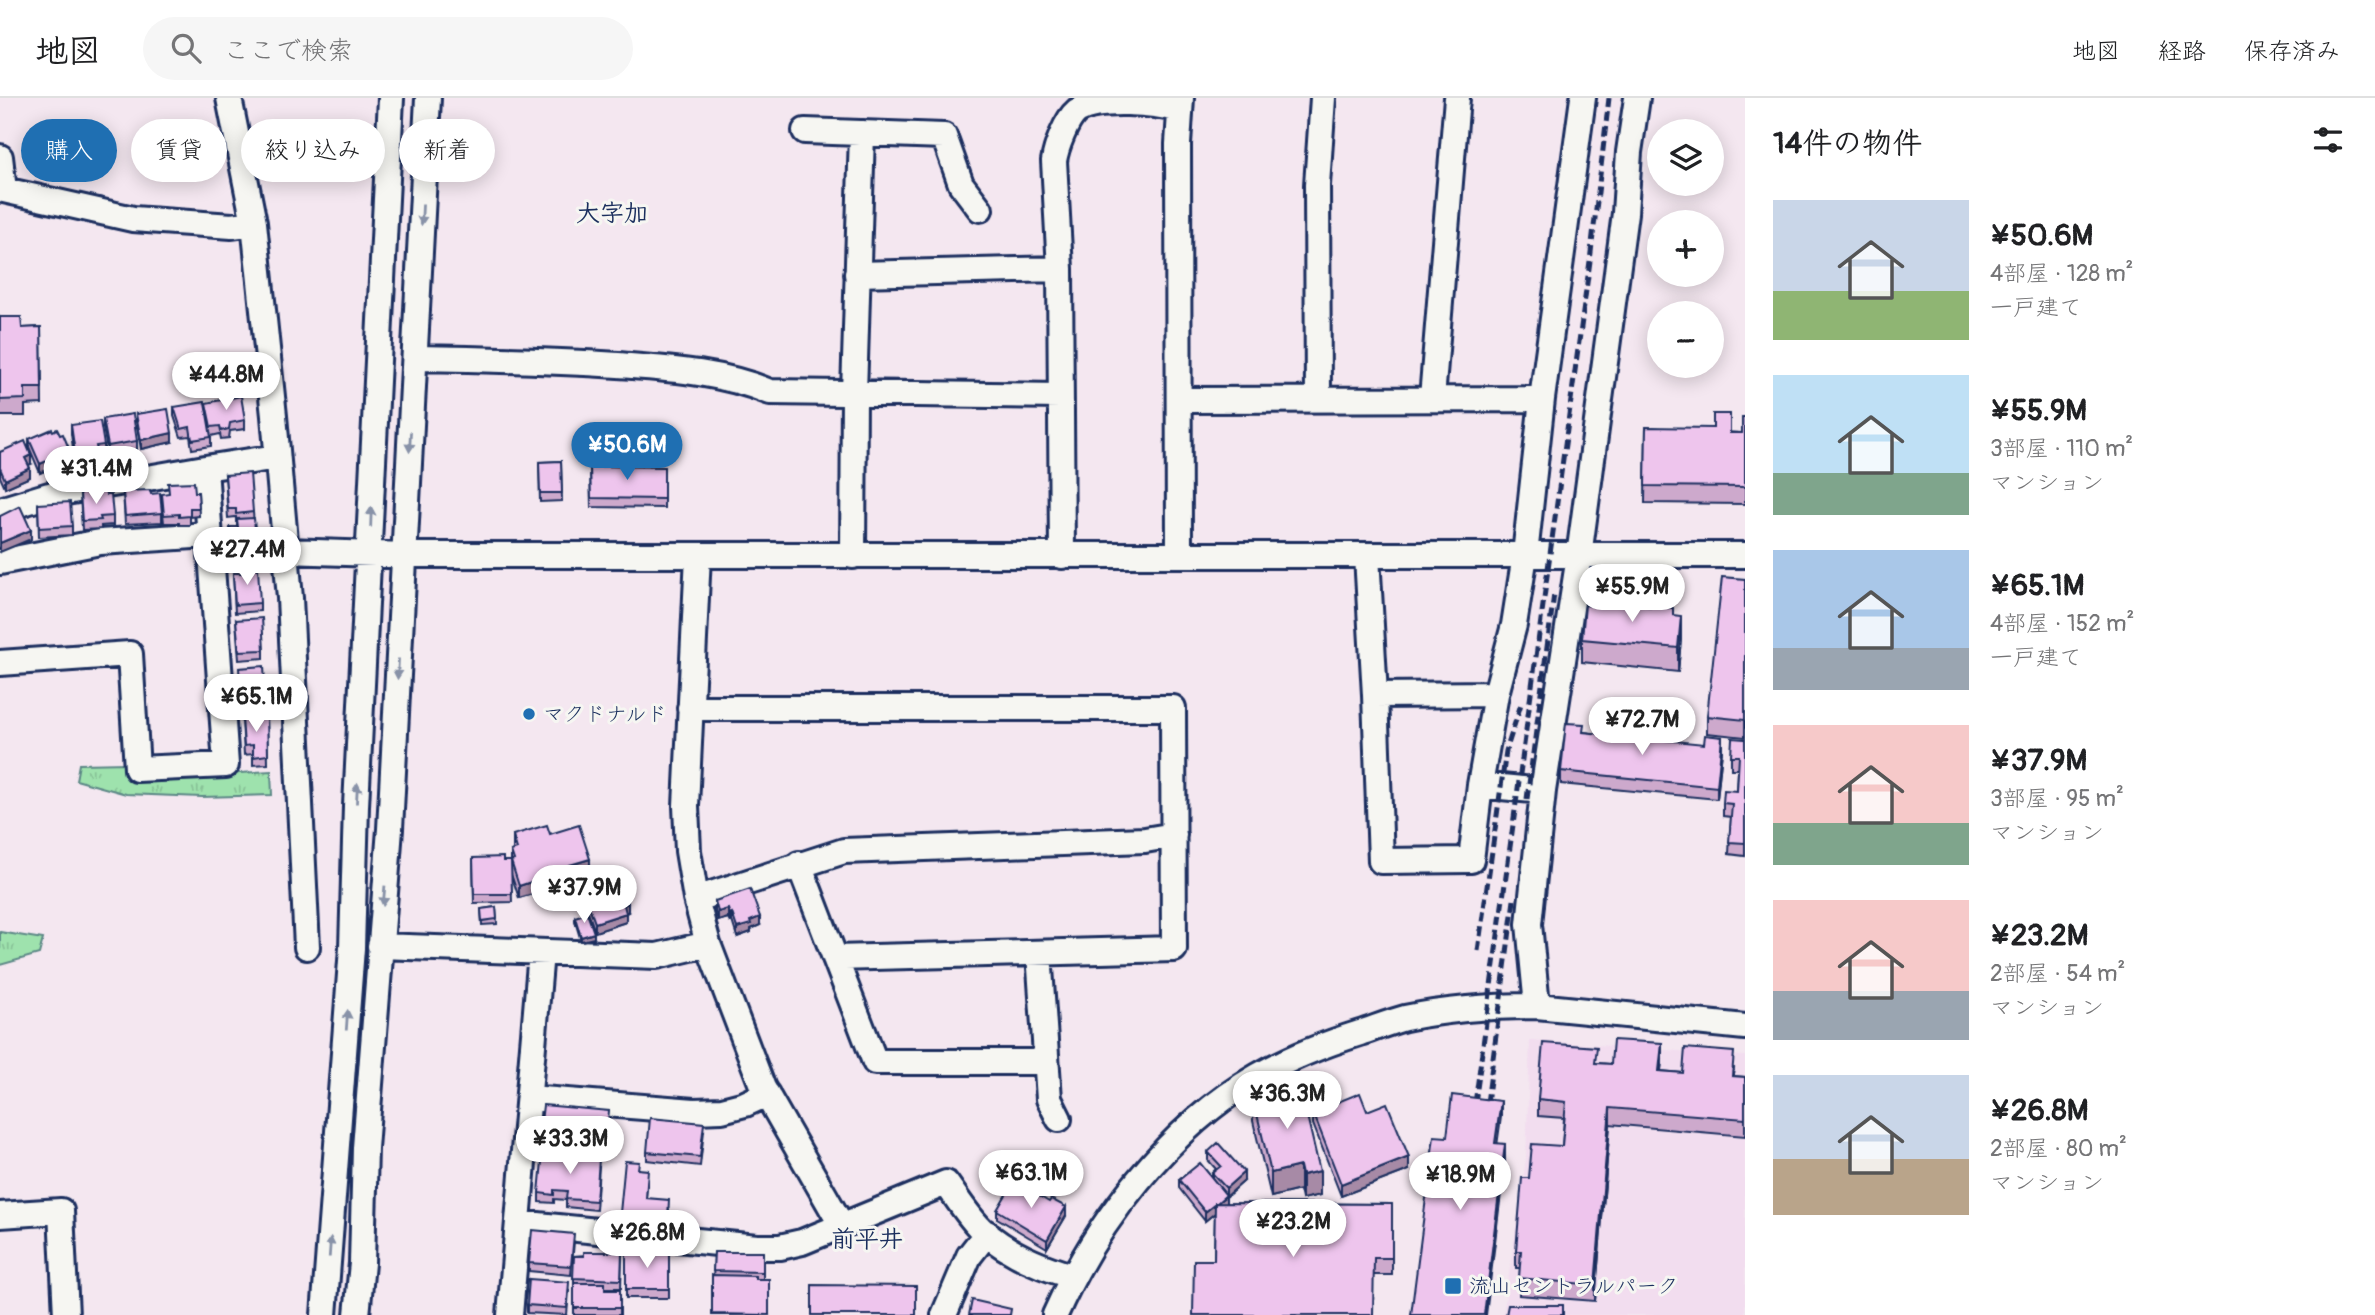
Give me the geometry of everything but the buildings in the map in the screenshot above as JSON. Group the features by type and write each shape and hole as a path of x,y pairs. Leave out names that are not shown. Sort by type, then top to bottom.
{"street":[{"path":"229,98 254,223 286,551 298,736 307,947"},
{"path":"324,1315 352,948 356,806 391,98"},
{"path":"357,1315 362,1263 365,1149 390,829 428,98"},
{"path":"1318,398 1317,185 1323,98"},
{"path":"1432,398 1457,98"},
{"path":"1367,556 1376,695 1381,861 1471,860 1480,785 1496,694 1514,625 1525,555 1542,399 1583,98"},
{"path":"1537,1006 1529,924 1543,791 1625,213 1629,152 1637,98"},
{"path":"1062,556 1060,269 1054,161 1056,146 1076,111 1095,103 1121,101 1181,104 1179,554"},
{"path":"805,131 944,136 961,184 980,209"},
{"path":"853,556 856,274 862,133"},
{"path":"0,157 4,190 132,219 232,226 254,223"},
{"path":"856,274 1060,269"},
{"path":"415,358 562,362 690,371 750,383 770,392 1060,396"},
{"path":"1180,400 1542,399"},
{"path":"0,510 49,495 277,457"},
{"path":"0,663 130,654 137,769 226,765 205,468"},
{"path":"0,562 100,542 209,535"},
{"path":"286,551 405,555 1745,555"},
{"path":"698,555 686,806 688,851 696,899 708,944 767,1094 842,1226"},
{"path":"1376,695 1496,694"},
{"path":"690,708 1173,708 1174,949 835,958"},
{"path":"1480,785 1543,791"},
{"path":"696,899 844,851 1145,840 1174,835"},
{"path":"799,864 874,1062 1046,1062"},
{"path":"380,946 657,956 708,944"},
{"path":"510,1315 541,952"},
{"path":"1039,953 1049,1099 1059,1119"},
{"path":"1055,1315 1072,1276 1111,1213 1176,1139 1218,1103 1258,1076 1329,1042 1405,1018 1537,1006 1745,1027"},
{"path":"529,1098 694,1111 722,1110 767,1094"},
{"path":"518,1223 780,1247 802,1242 946,1183 987,1233 1018,1256 1072,1276"},
{"path":"0,1215 61,1211 66,1315"},
{"path":"944,1315 969,1256 987,1233"}],"shaded area":[{"path":"1530,1040 1745,1056 1745,1315 1503,1315 1526,1159"}],"green space":[{"path":"127,763 129,780 271,771 272,795 202,797 126,794 76,780 79,764"},
{"path":"0,932 43,939 39,954 0,965"}],"railway":[{"path":"1473,1118 1590,261 1609,98"},
{"path":"1527,799 1554,594"},
{"path":"1478,951 1506,751 1521,704"},
{"path":"1485,1118 1514,900"}],"place":[{"name":"マクドナルド","path":"529,714"},
{"name":"流山セントラルパーク","path":"1453,1286"}],"district":[{"name":"大字加","path":"612,213"},
{"name":"前平井","path":"867,1239"}]}
